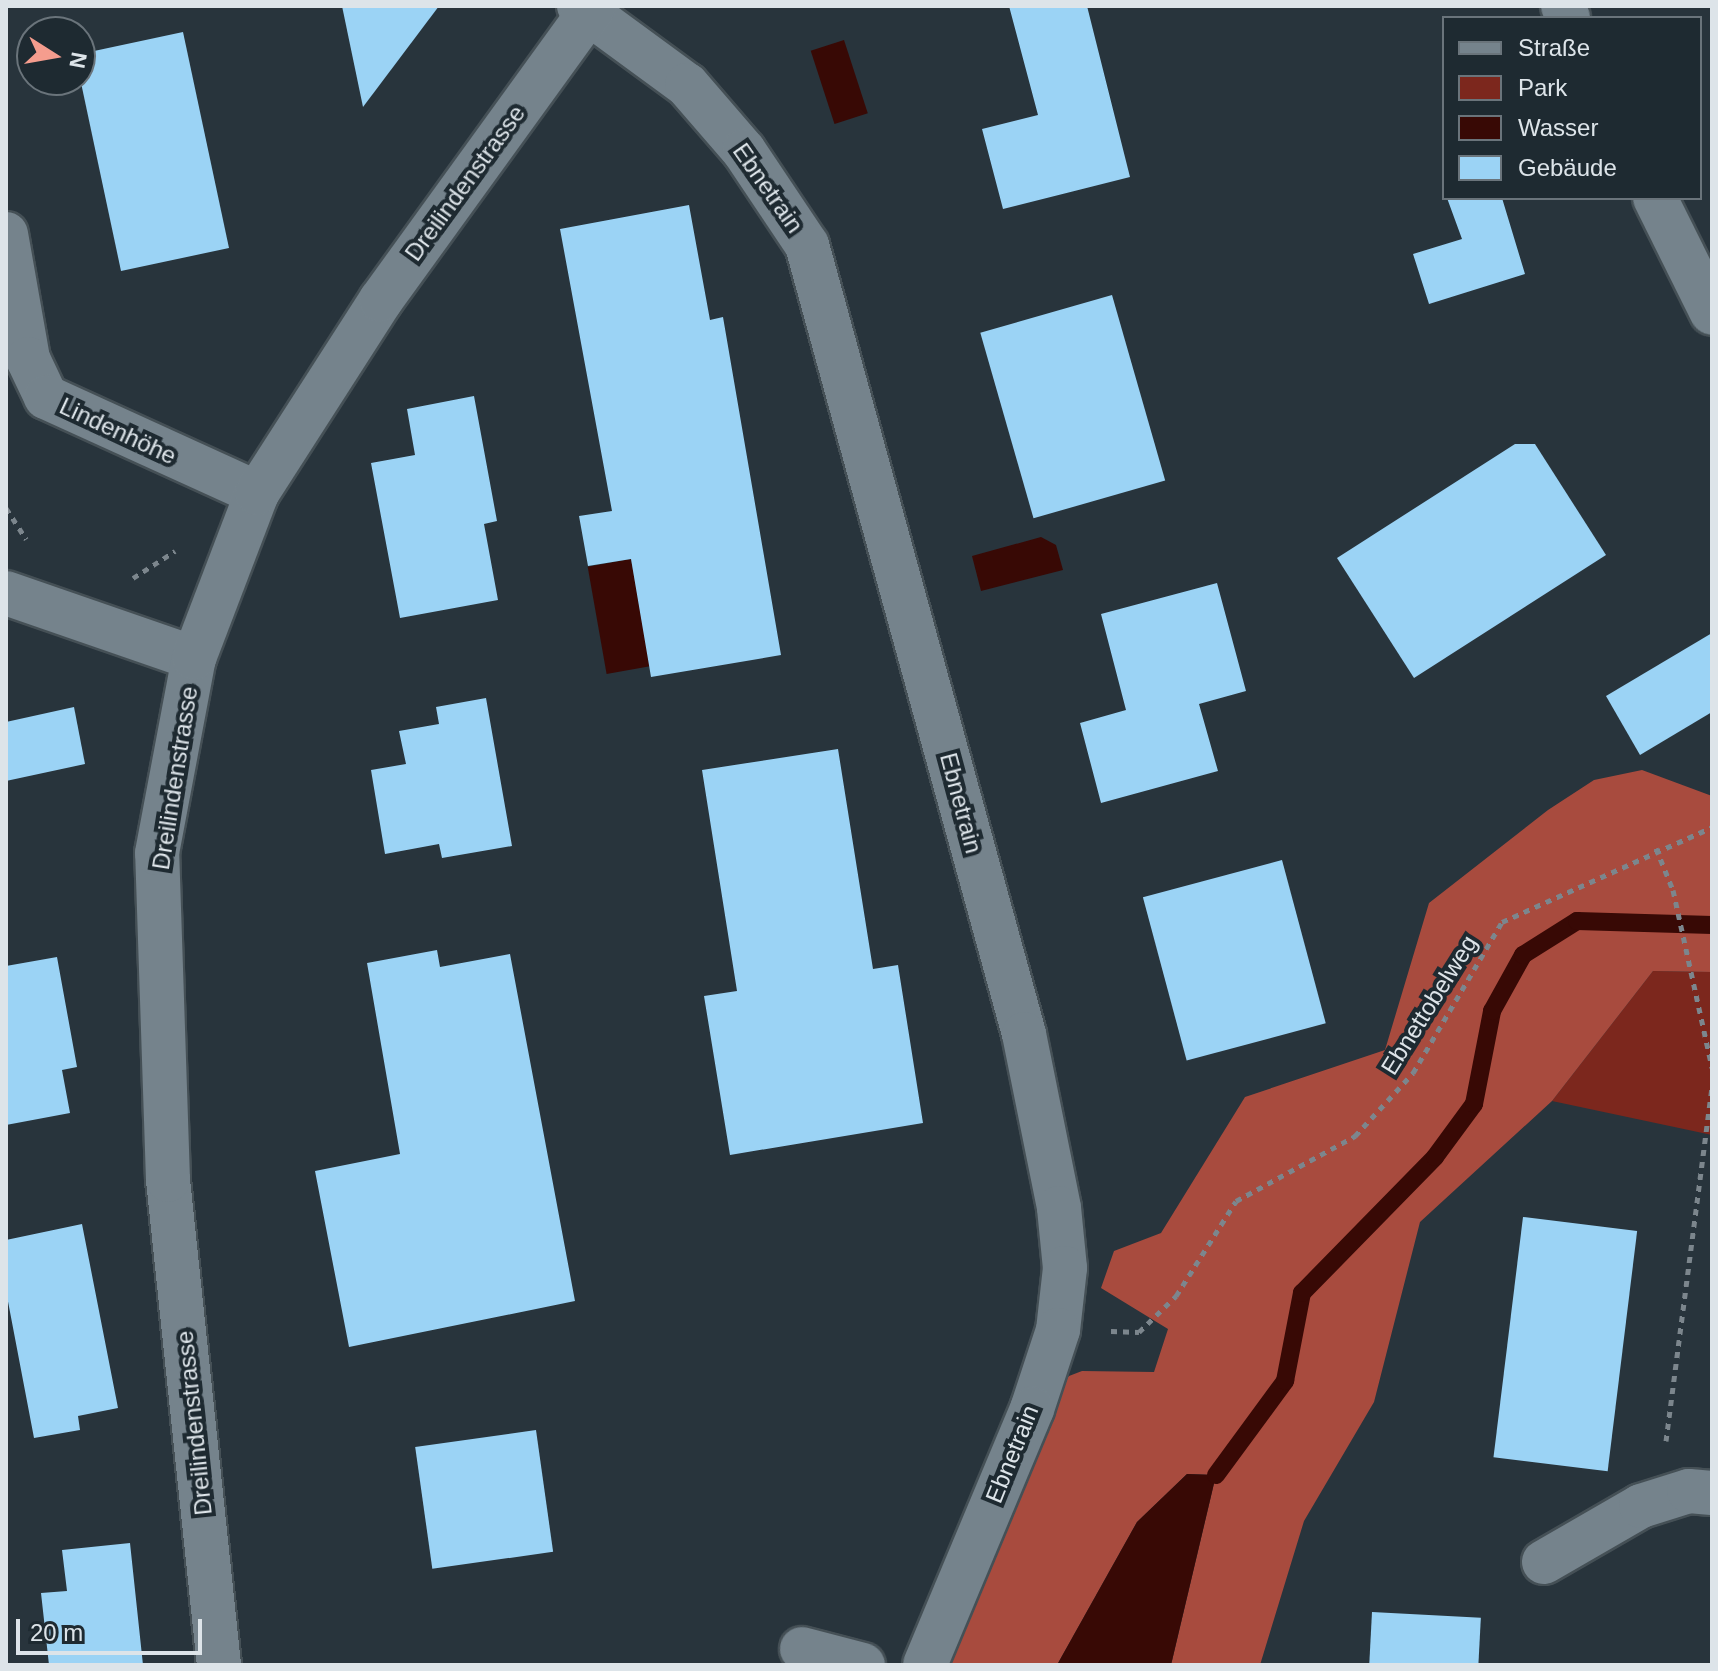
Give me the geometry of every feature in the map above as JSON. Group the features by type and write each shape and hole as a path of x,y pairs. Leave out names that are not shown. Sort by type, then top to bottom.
{"street":[{"name":"Dreilindenstrasse","path":"219,1665 168,1180 157,853 194,658 257,493 381,300 587,9"},
{"name":"Ebnetrain","path":"587,9 687,85 744,151 807,245 1024,1034 1059,1208 1065,1268 1058,1330 1032,1409 925,1665"},
{"path":"1656,200 1712,313"},
{"name":"Lindenhöhe","path":"6,234 28,359 26,396 257,493"},
{"path":"6,593 194,658"},
{"path":"1544,1562 1641,1506 1689,1491 1712,1493"},
{"path":"802,1649 863,1665"}],"path":[{"path":"6,508 31,546"},
{"path":"122,585 182,545"},
{"name":"Ebnettobelweg","path":"1058,1330 1139,1332 1176,1296 1236,1201 1355,1136 1413,1073 1502,922 1656,848 1712,827"},
{"path":"1656,848 1673,890 1683,949 1712,1068"},
{"path":"1665,1450 1712,1085"}],"green space":[{"path":"1653,971 1712,972 1712,1135 1552,1101"}],"shaded area":[{"path":"1642,770 1712,796 1712,972 1653,971 1552,1101 1420,1222 1374,1402 1304,1521 1260,1665 1171,1665 1216,1475 1187,1474 1137,1522 1057,1665 942,1665 1052,1396 1069,1376 1082,1371 1154,1372 1168,1329 1101,1288 1114,1251 1161,1233 1245,1097 1385,1050 1429,903 1548,810 1594,780"}],"water":[{"path":"844,40 868,113 835,124 811,51"},
{"path":"1041,537 1056,545 1063,570 981,591 972,556"},
{"path":"631,559 650,666 607,674 588,567"},
{"path":"1187,1474 1216,1475 1171,1665 1057,1665 1137,1522"}],"building":[{"path":"342,6 439,6 363,107"},
{"path":"1009,6 1087,6 1130,177 1003,209 982,129 1038,115"},
{"path":"183,32 229,248 121,271 84,96 96,96 96,51"},
{"path":"1448,200 1503,200 1525,274 1429,304 1413,254 1462,239"},
{"path":"689,205 710,320 723,317 781,655 651,677 631,559 588,566 579,516 612,511 560,229"},
{"path":"1112,295 1165,481 1034,518 980,333"},
{"path":"474,396 497,521 484,524 498,600 400,618 371,463 415,455 407,409"},
{"path":"1515,444 1535,444 1606,555 1414,678 1337,558"},
{"path":"1217,583 1246,691 1199,704 1218,771 1101,803 1080,723 1126,710 1101,614"},
{"path":"1712,633 1712,712 1640,755 1606,696"},
{"path":"486,698 512,846 442,858 439,844 385,854 371,770 406,764 399,731 439,724 436,707"},
{"path":"74,707 85,764 6,781 6,722"},
{"path":"838,749 873,969 898,965 923,1123 730,1155 704,996 737,991 702,770"},
{"path":"1282,860 1326,1023 1187,1061 1143,897"},
{"path":"437,950 440,967 510,954 575,1301 349,1347 315,1171 400,1154 367,963"},
{"path":"57,957 77,1067 62,1070 70,1113 6,1125 6,966"},
{"path":"1523,1217 1637,1231 1608,1471 1494,1457"},
{"path":"82,1224 118,1408 78,1416 80,1430 34,1438 6,1291 6,1240"},
{"path":"536,1430 553,1552 432,1569 415,1447"},
{"path":"130,1543 143,1665 49,1665 41,1593 67,1591 62,1550"},
{"path":"1372,1612 1481,1618 1478,1665 1369,1665"}],"waterway":[{"path":"1216,1475 1285,1381 1302,1293 1435,1157 1474,1104 1492,1011 1523,955 1577,921 1712,925"}]}
